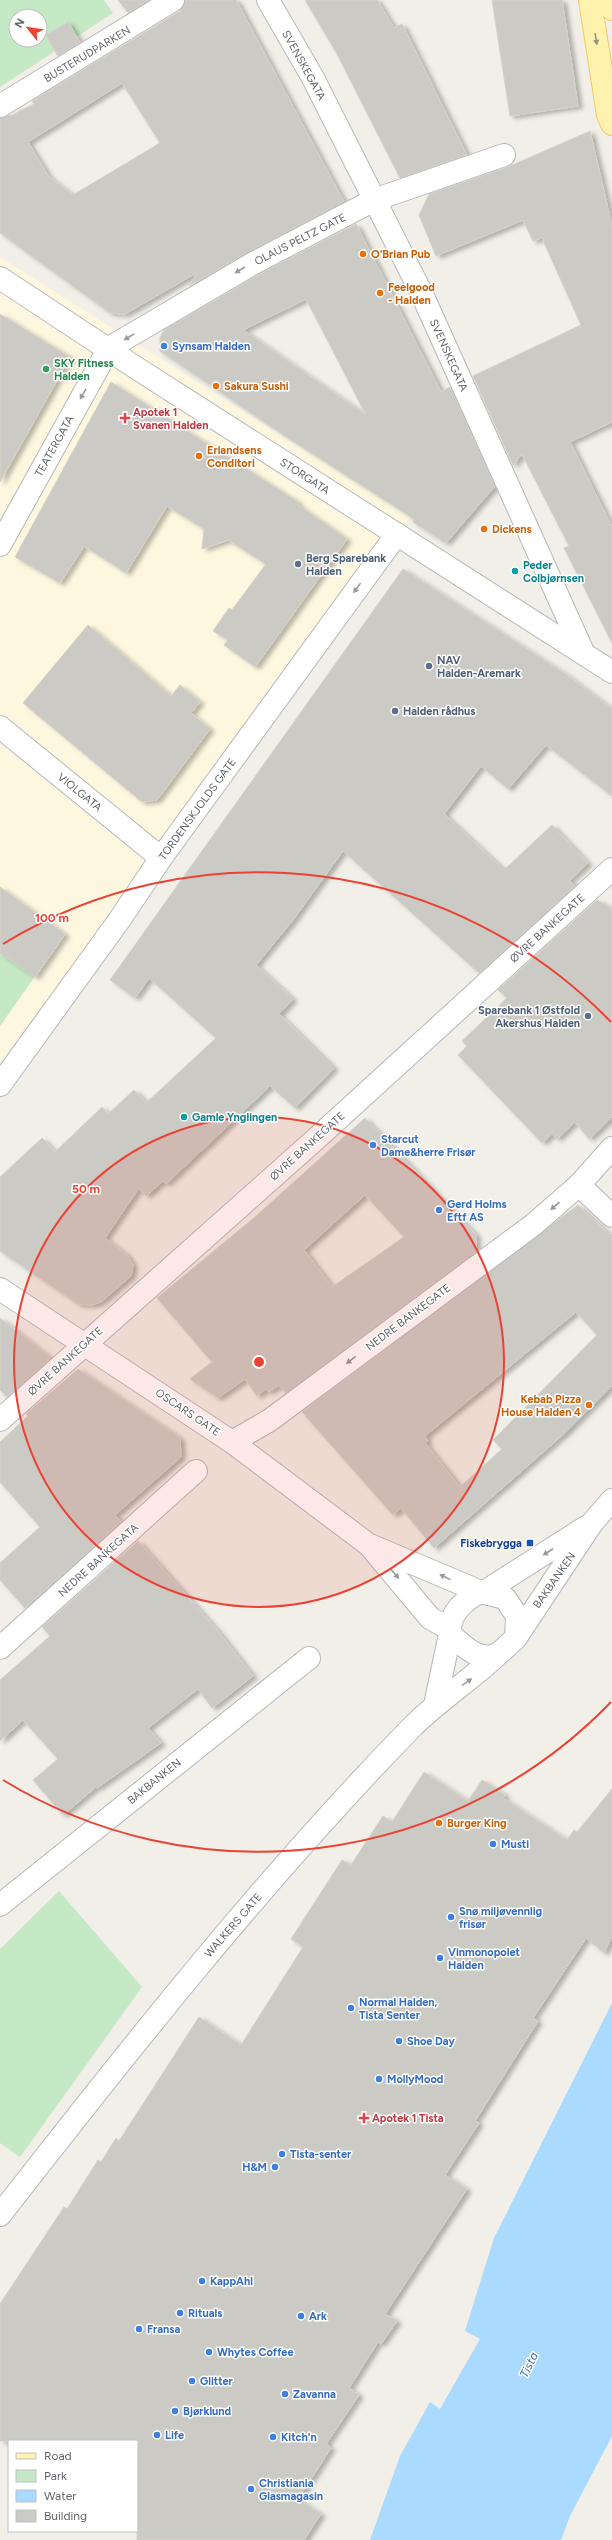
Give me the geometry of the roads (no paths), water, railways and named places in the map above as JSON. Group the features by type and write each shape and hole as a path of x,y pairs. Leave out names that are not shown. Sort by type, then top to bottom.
{"main road":[{"path":"590,0 608,115 612,124"},
{"path":"611,0 612,9"}],"street":[{"name":"BUSTERUDPARKEN","path":"0,106 173,0"},
{"name":"SVENSKEGATA","path":"268,0 312,78 420,292 583,652"},
{"name":"OLAUS PELTZ GATE","path":"109,348 252,264 374,200 504,155"},
{"name":"STORGATA","path":"0,278 612,672"},
{"name":"TEATERGATA","path":"0,545 58,437 109,348"},
{"name":"TORDENSKJOLDS GATE","path":"0,1085 120,919 161,858 397,534"},
{"name":"VIOLGATA","path":"0,727 161,858"},
{"name":"ØVRE BANKEGATE","path":"0,1420 322,1133 612,869"},
{"name":"NEDRE BANKEGATE","path":"232,1442 270,1420 533,1225 579,1185 612,1148"},
{"path":"579,1185 612,1216"},
{"name":"OSCARS GATE","path":"0,1288 232,1442 370,1545 430,1618 450,1632"},
{"name":"NEDRE BANKEGATA","path":"0,1648 196,1472"},
{"name":"BAKBANKEN","path":"516,1638 592,1523 612,1500"},
{"name":"BAKBANKEN","path":"482,1592 592,1523"},
{"name":"OSCARS GATE","path":"370,1545 417,1563 482,1592"},
{"path":"482,1592 505,1598 517,1616 516,1638 475,1677 435,1705 450,1632 456,1611 466,1599 482,1592"},
{"path":"450,1632 463,1647 480,1656 498,1654"},
{"name":"BAKBANKEN","path":"0,1905 309,1658"},
{"name":"WALKERS GATE","path":"0,2215 148,2027 223,1936 289,1860 435,1705"}],"water":[{"name":"Tista","path":"612,2003 612,2436 570,2516 561,2540 370,2540 400,2456 430,2402 440,2409 480,2339 465,2331 494,2238"}],"place":[{"name":"O'Brian Pub","path":"363,254"},
{"name":"Feelgood - Halden","path":"380,293"},
{"name":"Synsam Halden","path":"164,346"},
{"name":"SKY Fitness Halden","path":"46,369"},
{"name":"Sakura Sushi","path":"216,386"},
{"name":"Apotek 1 Svanen Halden","path":"125,418"},
{"name":"Erlandsens Conditori","path":"199,456"},
{"name":"Dickens","path":"484,529"},
{"name":"Berg Sparebank Halden","path":"298,564"},
{"name":"Peder Colbjørnsen","path":"515,571"},
{"name":"NAV Halden-Aremark","path":"429,666"},
{"name":"Halden rådhus","path":"395,711"},
{"name":"Sparebank 1 Østfold Akershus Halden","path":"588,1016"},
{"name":"Gamle Ynglingen","path":"184,1117"},
{"name":"Starcut Dame&herre Frisør","path":"373,1145"},
{"name":"Gerd Holms Eftf AS","path":"439,1210"},
{"name":"Kebab Pizza House Halden 4","path":"589,1405"},
{"name":"Fiskebrygga","path":"530,1543"},
{"name":"Burger King","path":"439,1823"},
{"name":"Musti","path":"493,1844"},
{"name":"Snø miljøvennlig frisør","path":"451,1917"},
{"name":"Vinmonopolet Halden","path":"440,1958"},
{"name":"Normal Halden, Tista Senter","path":"351,2008"},
{"name":"Shoe Day","path":"399,2041"},
{"name":"MollyMood","path":"379,2079"},
{"name":"Apotek 1 Tista","path":"364,2118"},
{"name":"Tista-senter","path":"282,2154"},
{"name":"H&M","path":"275,2167"},
{"name":"KappAhl","path":"202,2281"},
{"name":"Rituals","path":"180,2313"},
{"name":"Ark","path":"301,2316"},
{"name":"Fransa","path":"139,2329"},
{"name":"Whytes Coffee","path":"209,2352"},
{"name":"Glitter","path":"192,2381"},
{"name":"Zavanna","path":"285,2394"},
{"name":"Bjørklund","path":"175,2411"},
{"name":"Life","path":"157,2435"},
{"name":"Kitch'n","path":"273,2437"},
{"name":"Christiania Glasmagasin","path":"251,2489"}]}
